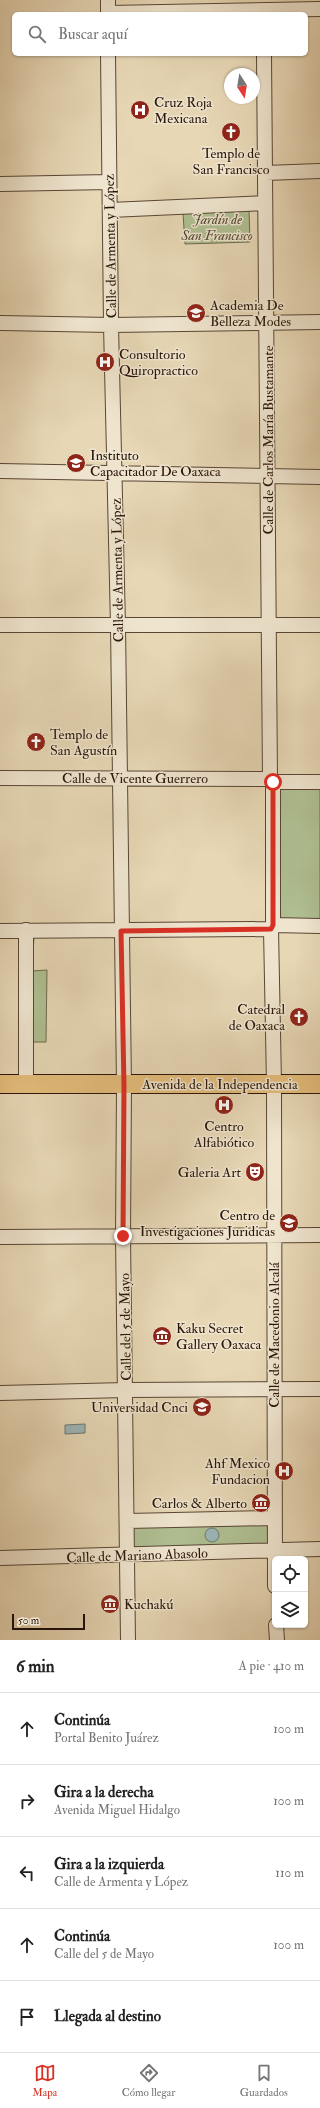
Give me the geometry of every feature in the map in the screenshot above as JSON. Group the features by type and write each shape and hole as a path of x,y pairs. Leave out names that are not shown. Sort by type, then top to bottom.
{"main road":[{"name":"Avenida de la Independencia","path":"0,1084 320,1084"}],"street":[{"path":"108,9 320,9"},
{"name":"Calle de Armenta y López","path":"108,56 124,1085"},
{"name":"Calle de Carlos María Bustamante","path":"264,56 264,203 267,323 268,626 272,927"},
{"path":"265,173 320,171"},
{"path":"0,184 109,182"},
{"path":"110,210 264,203"},
{"path":"0,323 111,325 320,322"},
{"path":"0,471 268,478 320,477"},
{"path":"0,625 320,625"},
{"name":"Calle de Vicente Guerrero","path":"0,778 119,778 320,782"},
{"path":"0,931 121,931 320,926"},
{"name":"Calle de Macedonio Alcalá","path":"272,927 274,1084 274,1556"},
{"path":"26,930 26,1085"},
{"name":"Calle del 5 de Mayo","path":"124,1085 123,1236 128,1640"},
{"path":"0,1237 320,1235"},
{"path":"0,1393 126,1390 320,1389"},
{"path":"126,1521 274,1518"},
{"name":"Calle de Mariano Abasolo","path":"0,1558 320,1549"},
{"path":"276,1628 276,1640"}],"green space":[{"name":"Jardín de San Francisco","path":"249,210 250,242 185,244 183,213"},
{"path":"276,786 320,786 320,922 277,922"},
{"path":"23,937 34,937 32,971 47,970 46,1042 32,1042"},
{"path":"269,1519 270,1547 133,1551 133,1526"}],"water":[{"path":"85,1424 85,1433 65,1434 65,1425"},
{"path":"209,1528 215,1528 219,1532 219,1538 215,1542 209,1542 205,1538 205,1532"}],"place":[{"name":"Cruz Roja Mexicana","path":"140,110"},
{"name":"Templo de San Francisco","path":"231,132"},
{"name":"Academia De Belleza Modes","path":"196,313"},
{"name":"Consultorio Quiropractico","path":"105,362"},
{"name":"Instituto Capacitador De Oaxaca","path":"76,463"},
{"name":"Templo de San Agustín","path":"36,742"},
{"name":"Catedral de Oaxaca","path":"299,1017"},
{"name":"Centro Alfabiótico","path":"224,1105"},
{"name":"Galeria Art","path":"255,1172"},
{"name":"Centro de Investigaciones Juridicas","path":"289,1223"},
{"name":"Kaku Secret Gallery Oaxaca","path":"162,1336"},
{"name":"Universidad Cnci","path":"202,1407"},
{"name":"Ahf Mexico Fundacion","path":"284,1471"},
{"name":"Carlos & Alberto","path":"261,1503"},
{"name":"Kuchakú","path":"110,1604"}],"route":[{"path":"123,1236 124,1086 121,931 271,929 273,925 273,782"}]}
